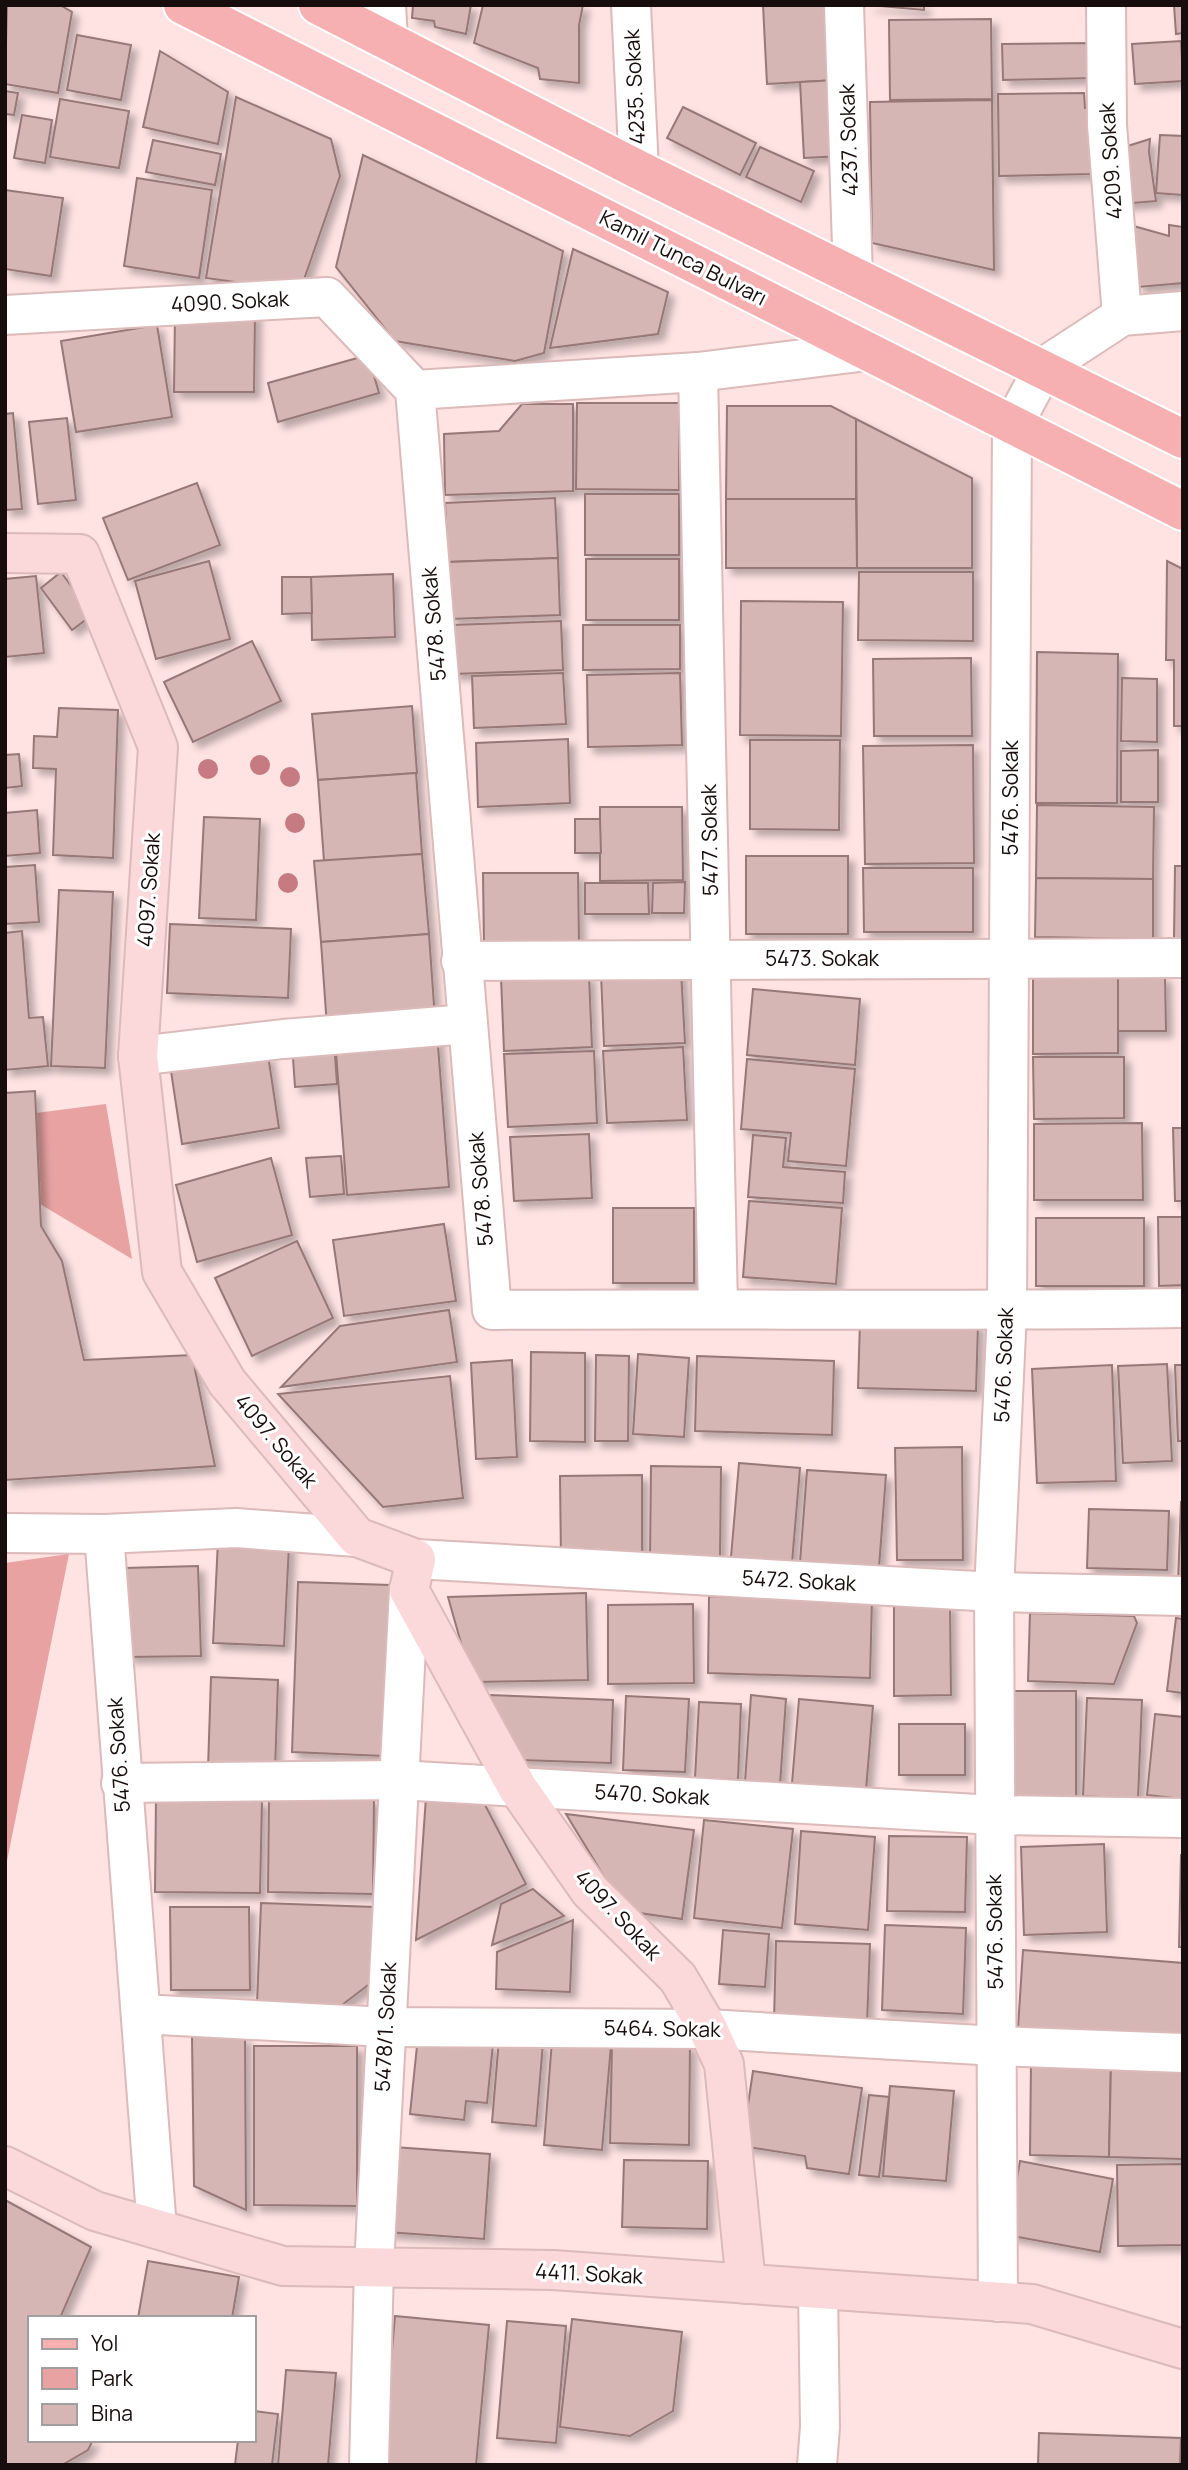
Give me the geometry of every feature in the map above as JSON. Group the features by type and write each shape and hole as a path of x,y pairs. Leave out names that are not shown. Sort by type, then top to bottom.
{"main road":[{"name":"Kamil Tunca Bulvarı","path":"183,5 1012,427 1183,511"},
{"path":"318,5 387,23 639,170 1044,367 1183,439"}],"street":[{"name":"4235. Sokak","path":"631,5 639,170"},
{"name":"4237. Sokak","path":"844,5 853,276"},
{"name":"4209. Sokak","path":"1106,5 1107,125 1122,316"},
{"name":"4090. Sokak","path":"5,315 327,297 415,390"},
{"path":"1012,427 1044,367 1122,316 1183,312"},
{"path":"415,390 698,372 867,351"},
{"name":"5477. Sokak","path":"698,372 713,960 718,1308"},
{"name":"5478. Sokak","path":"415,390 492,1310 718,1308"},
{"name":"5476. Sokak","path":"998,2302 994,1592 1007,1311 1012,427"},
{"name":"4097. Sokak","path":"5,553 80,554 158,747 138,1056 162,1272 227,1382 357,1537 412,1574 517,1787 590,1891 678,1978 708,2029 724,2064 746,2284"},
{"name":"5473. Sokak","path":"461,961 1183,958"},
{"path":"138,1056 282,1039 467,1024"},
{"path":"718,1308 1007,1311 1183,1308"},
{"path":"5,1533 104,1534 236,1528 357,1537"},
{"name":"5476. Sokak","path":"104,1534 121,1783 158,2230"},
{"name":"5472. Sokak","path":"412,1574 1183,1596"},
{"name":"5478/1. Sokak","path":"369,2465 374,2267 412,1574"},
{"name":"5470. Sokak","path":"121,1783 399,1780 994,1815 1183,1818"},
{"name":"5464. Sokak","path":"141,2014 386,2027 708,2029 996,2046 1183,2053"},
{"name":"4411. Sokak","path":"5,2166 95,2211 283,2266 553,2270 1032,2304 1183,2349"},
{"path":"817,2465 820,2427 818,2289"}],"green space":[{"path":"106,1104 132,1259 40,1204 36,1113"},
{"path":"69,1554 5,1871 5,1563"}],"building":[{"path":"7,5 60,5 72,12 58,93 5,84"},
{"path":"413,5 471,5 466,34 435,27 434,21 412,18"},
{"path":"483,5 583,5 579,25 579,83 540,79 538,68 474,43"},
{"path":"763,5 834,5 837,80 767,84"},
{"path":"869,5 924,5 924,10"},
{"path":"1174,5 1183,5 1183,33 1176,34"},
{"path":"991,19 992,99 890,100 889,20"},
{"path":"77,35 131,45 121,100 67,90"},
{"path":"1181,41 1183,81 1135,84 1132,44"},
{"path":"1093,43 1094,78 1003,80 1002,44"},
{"path":"160,51 228,92 218,144 143,127"},
{"path":"837,80 842,156 804,158 800,82"},
{"path":"5,91 18,93 14,115 5,114"},
{"path":"1084,93 1085,108 1091,108 1092,174 999,176 998,94"},
{"path":"236,97 331,139 340,176 300,291 206,278"},
{"path":"60,99 129,111 119,168 50,157"},
{"path":"992,100 994,270 872,243 870,102"},
{"path":"683,107 756,143 740,175 667,138"},
{"path":"22,115 52,120 45,163 14,158"},
{"path":"1160,135 1183,136 1183,195 1156,193"},
{"path":"1150,139 1149,152 1156,201 1120,204 1118,149"},
{"path":"153,140 221,154 215,185 146,172"},
{"path":"760,147 814,171 801,202 746,177"},
{"path":"363,155 563,251 544,353 515,361 395,341 336,267"},
{"path":"137,178 212,190 199,278 124,266"},
{"path":"5,190 63,198 51,276 5,269"},
{"path":"1130,225 1169,236 1169,225 1183,227 1183,283 1138,287"},
{"path":"573,249 668,292 658,334 550,348"},
{"path":"175,312 255,313 254,392 174,392"},
{"path":"157,325 172,417 76,432 61,341"},
{"path":"368,355 379,393 278,422 268,383"},
{"path":"577,403 679,403 679,490 576,489"},
{"path":"522,404 573,404 573,491 445,495 444,434 499,431"},
{"path":"727,406 831,406 856,419 856,499 726,499"},
{"path":"13,413 22,509 5,510 5,414"},
{"path":"67,418 76,500 38,504 29,422"},
{"path":"856,419 972,478 972,568 857,568"},
{"path":"197,483 220,545 128,580 103,518"},
{"path":"585,494 679,494 679,555 585,555"},
{"path":"555,498 558,558 448,562 445,503"},
{"path":"726,499 856,499 857,568 726,568"},
{"path":"558,558 560,615 450,619 448,562"},
{"path":"586,559 679,559 679,620 586,620"},
{"path":"209,561 230,639 156,659 135,581"},
{"path":"1167,561 1183,569 1183,726 1174,726 1174,660 1166,660"},
{"path":"61,572 92,615 72,630 41,588"},
{"path":"859,572 973,572 973,641 858,640"},
{"path":"393,574 395,637 312,640 311,577"},
{"path":"36,576 44,653 5,657 5,579"},
{"path":"282,577 311,577 312,613 282,614"},
{"path":"741,601 843,602 841,736 740,735"},
{"path":"561,621 563,670 453,674 451,625"},
{"path":"583,625 680,625 680,669 583,670"},
{"path":"252,641 281,701 193,742 164,682"},
{"path":"1037,652 1118,654 1117,803 1036,803"},
{"path":"971,658 972,736 874,736 873,659"},
{"path":"563,673 566,724 474,728 472,676"},
{"path":"680,673 682,745 588,747 587,675"},
{"path":"1122,678 1157,679 1157,742 1121,741"},
{"path":"412,706 417,773 318,780 312,714"},
{"path":"59,708 118,710 113,858 53,855 56,769 33,768 34,736 57,737"},
{"path":"568,739 570,803 478,807 476,743"},
{"path":"750,740 840,740 839,830 750,829"},
{"path":"973,745 974,863 865,864 863,746"},
{"path":"1158,750 1158,802 1121,802 1121,751"},
{"path":"19,754 22,786 5,788 5,755"},
{"path":"416,773 422,854 324,861 318,780"},
{"path":"1037,805 1154,807 1153,879 1036,878"},
{"path":"600,807 682,807 683,880 600,881"},
{"path":"37,810 40,853 5,856 5,813"},
{"path":"204,817 260,819 256,920 199,918"},
{"path":"575,819 600,819 601,853 575,853"},
{"path":"422,854 429,934 321,942 314,861"},
{"path":"746,856 848,856 848,934 746,934"},
{"path":"35,865 39,922 5,924 5,867"},
{"path":"1175,866 1183,866 1183,939 1174,939"},
{"path":"863,868 973,868 973,932 864,932"},
{"path":"483,873 578,873 579,945 484,946"},
{"path":"1036,878 1153,879 1153,939 1035,937"},
{"path":"685,882 684,913 652,913 653,883"},
{"path":"585,883 648,883 649,914 585,914"},
{"path":"59,890 113,892 105,1068 51,1066"},
{"path":"170,924 291,929 288,998 167,993"},
{"path":"22,931 29,1018 43,1017 48,1066 5,1070 5,933"},
{"path":"429,934 435,1019 327,1027 321,942"},
{"path":"681,971 685,1043 604,1046 601,974"},
{"path":"589,975 592,1047 504,1051 501,978"},
{"path":"1033,976 1118,976 1118,1053 1033,1054"},
{"path":"1118,976 1165,976 1166,1031 1118,1031"},
{"path":"753,989 860,999 855,1065 747,1055"},
{"path":"437,1033 449,1187 347,1195 335,1040"},
{"path":"334,1041 337,1084 295,1087 292,1044"},
{"path":"683,1047 687,1120 607,1123 603,1051"},
{"path":"594,1051 597,1123 508,1127 504,1054"},
{"path":"268,1055 279,1128 182,1144 171,1071"},
{"path":"1033,1057 1124,1057 1124,1118 1034,1119"},
{"path":"747,1059 855,1069 846,1166 788,1161 791,1133 741,1129"},
{"path":"35,1091 41,1226 62,1261 84,1360 192,1355 215,1466 5,1480 5,1093"},
{"path":"1142,1123 1143,1200 1034,1200 1034,1124"},
{"path":"1173,1128 1183,1128 1183,1201 1175,1201"},
{"path":"589,1134 592,1198 514,1201 510,1137"},
{"path":"753,1135 786,1138 783,1167 845,1172 843,1203 748,1197"},
{"path":"341,1156 344,1194 310,1197 306,1158"},
{"path":"271,1158 292,1235 197,1262 176,1185"},
{"path":"749,1201 842,1208 836,1284 743,1277"},
{"path":"613,1208 694,1208 694,1283 613,1283"},
{"path":"1158,1217 1183,1217 1183,1285 1159,1286"},
{"path":"1036,1218 1144,1218 1144,1286 1036,1286"},
{"path":"444,1224 456,1301 344,1316 333,1240"},
{"path":"297,1241 333,1318 252,1356 215,1278"},
{"path":"449,1310 457,1362 281,1387 340,1326"},
{"path":"860,1321 978,1324 976,1391 858,1388"},
{"path":"531,1352 585,1353 585,1442 530,1441"},
{"path":"638,1354 689,1358 684,1437 633,1434"},
{"path":"596,1355 629,1356 628,1441 595,1441"},
{"path":"697,1356 834,1361 832,1435 695,1431"},
{"path":"512,1360 517,1457 476,1459 471,1363"},
{"path":"1167,1364 1172,1461 1123,1463 1118,1366"},
{"path":"1112,1365 1116,1481 1037,1483 1032,1369"},
{"path":"1175,1365 1183,1365 1183,1441 1178,1441"},
{"path":"450,1376 463,1498 383,1507 278,1394"},
{"path":"962,1447 963,1560 897,1560 895,1448"},
{"path":"739,1463 800,1468 792,1563 731,1557"},
{"path":"651,1466 721,1467 720,1560 650,1558"},
{"path":"807,1470 886,1475 879,1567 800,1562"},
{"path":"642,1475 642,1559 561,1560 560,1476"},
{"path":"1183,1502 1183,1584 1178,1583"},
{"path":"1089,1509 1169,1511 1167,1570 1087,1568"},
{"path":"218,1541 289,1545 284,1646 213,1643"},
{"path":"198,1566 201,1656 128,1657 125,1568"},
{"path":"298,1582 390,1585 384,1756 292,1752"},
{"path":"586,1593 588,1680 472,1682 448,1597"},
{"path":"709,1596 872,1599 870,1678 708,1673"},
{"path":"693,1604 694,1683 608,1684 608,1605"},
{"path":"950,1604 951,1695 894,1696 894,1605"},
{"path":"1030,1613 1134,1616 1137,1623 1114,1684 1028,1681"},
{"path":"1176,1618 1183,1619 1183,1693 1167,1691"},
{"path":"211,1677 278,1680 275,1771 208,1769"},
{"path":"1013,1691 1076,1691 1076,1804 1012,1803"},
{"path":"489,1695 613,1700 611,1763 520,1760"},
{"path":"751,1695 786,1699 780,1785 745,1782"},
{"path":"626,1696 689,1699 685,1772 623,1770"},
{"path":"1087,1698 1142,1700 1138,1799 1083,1796"},
{"path":"799,1699 873,1706 866,1790 792,1783"},
{"path":"699,1702 741,1704 738,1780 695,1778"},
{"path":"1155,1714 1183,1717 1183,1799 1147,1795"},
{"path":"899,1724 965,1724 965,1775 899,1775"},
{"path":"269,1797 374,1799 373,1894 268,1892"},
{"path":"426,1797 483,1801 526,1884 416,1940"},
{"path":"156,1798 262,1800 260,1893 155,1892"},
{"path":"566,1814 694,1830 682,1919 625,1911"},
{"path":"704,1820 793,1829 782,1928 694,1918"},
{"path":"801,1831 875,1837 868,1930 795,1924"},
{"path":"889,1836 967,1837 965,1912 887,1911"},
{"path":"1104,1844 1107,1932 1024,1935 1021,1847"},
{"path":"1181,1855 1183,1947 1179,1947"},
{"path":"533,1889 564,1916 492,1945 501,1904"},
{"path":"261,1903 375,1907 372,1982 338,2008 257,2004"},
{"path":"170,1907 249,1907 250,1990 171,1990"},
{"path":"573,1920 570,1992 496,1989 497,1952"},
{"path":"885,1925 966,1928 963,2014 882,2010"},
{"path":"723,1930 769,1934 765,1987 719,1984"},
{"path":"776,1941 870,1944 867,2024 774,2021"},
{"path":"1023,1950 1183,1963 1182,2040 1018,2028"},
{"path":"418,2036 493,2044 487,2103 466,2101 464,2120 410,2114"},
{"path":"192,2037 245,2037 246,2210 194,2186"},
{"path":"499,2039 543,2043 536,2126 492,2122"},
{"path":"552,2040 611,2045 602,2150 544,2145"},
{"path":"612,2044 690,2045 689,2145 610,2143"},
{"path":"254,2046 357,2046 357,2206 254,2205"},
{"path":"1031,2061 1111,2063 1109,2157 1030,2155"},
{"path":"1111,2063 1183,2065 1183,2159 1109,2157"},
{"path":"753,2071 862,2088 849,2174 807,2168 805,2156 742,2146"},
{"path":"890,2086 954,2091 946,2181 883,2176"},
{"path":"869,2095 889,2097 879,2177 859,2175"},
{"path":"394,2147 490,2154 484,2239 387,2232"},
{"path":"624,2160 708,2161 707,2229 622,2227"},
{"path":"1020,2161 1113,2179 1100,2252 1007,2235"},
{"path":"1183,2164 1183,2245 1118,2246 1117,2165"},
{"path":"5,2200 91,2247 61,2316 28,2316 28,2442 92,2442 88,2450 62,2465 5,2465"},
{"path":"148,2261 239,2277 232,2316 138,2316"},
{"path":"395,2316 489,2325 476,2465 382,2465"},
{"path":"572,2319 682,2332 673,2411 630,2436 560,2427"},
{"path":"507,2321 566,2326 556,2443 497,2438"},
{"path":"286,2370 336,2373 328,2465 278,2465"},
{"path":"256,2411 278,2414 272,2465 235,2465 238,2442 256,2442"},
{"path":"1039,2433 1181,2438 1180,2465 1038,2465"}]}
